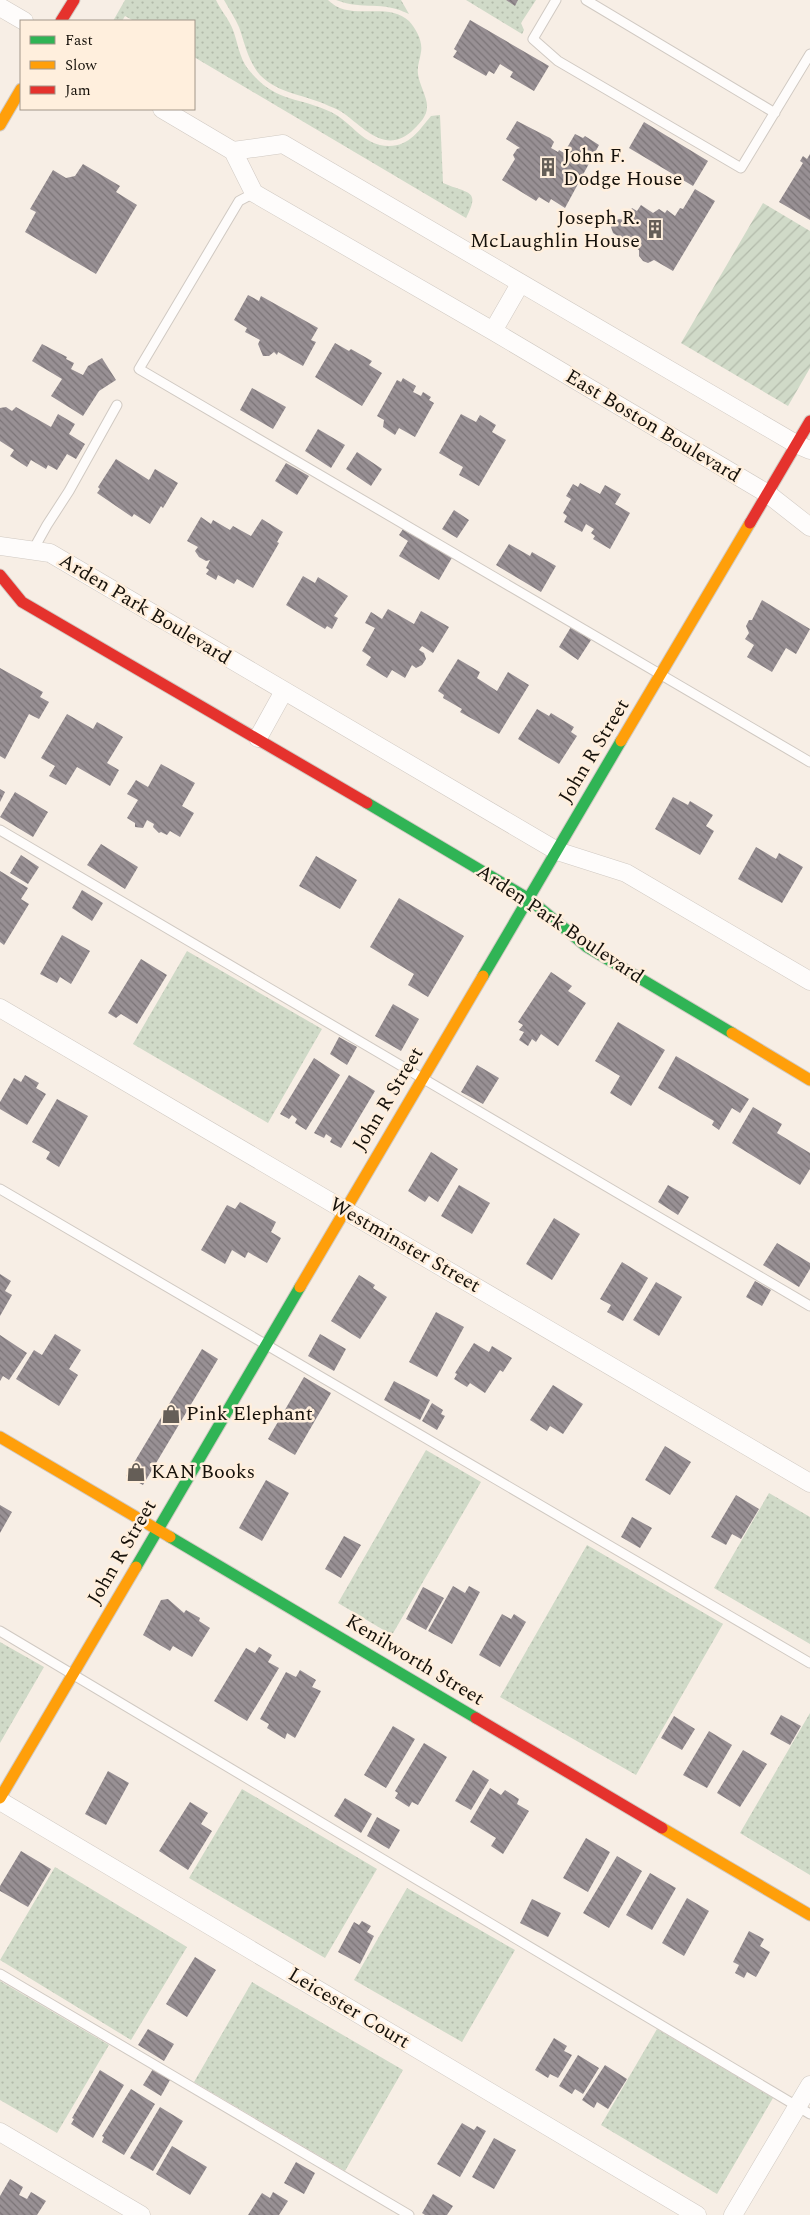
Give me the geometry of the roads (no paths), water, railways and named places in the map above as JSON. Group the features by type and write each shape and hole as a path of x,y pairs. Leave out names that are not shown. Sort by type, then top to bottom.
{"street":[{"path":"62,20 74,0"},
{"path":"0,7 22,20"},
{"path":"0,125 20,91"},
{"path":"164,110 233,150 254,192"},
{"path":"233,150 283,144 520,284 803,447"},
{"name":"East Boston Boulevard","path":"254,192 768,494 810,527"},
{"path":"493,331 520,284"},
{"name":"John R Street","path":"0,1799 156,1529 768,494 803,447 810,421"},
{"name":"Arden Park Boulevard","path":"0,546 50,553 557,851 626,873 810,981"},
{"name":"Arden Park Boulevard","path":"0,575 22,602 258,738 529,899 587,947 810,1080"},
{"path":"258,738 284,691"},
{"name":"Westminster Street","path":"0,1008 810,1483"},
{"name":"Kenilworth Street","path":"0,1437 810,1914"},
{"name":"Leicester Court","path":"0,1799 697,2215"},
{"path":"733,2215 804,2111 810,2085"},
{"path":"0,2132 141,2215"}],"lane":[{"path":"556,0 533,39 558,62 741,168 810,54"},
{"path":"586,0 775,113"},
{"path":"254,192 239,200 139,369 810,762"},
{"path":"33,550 69,491 117,405"},
{"path":"0,830 810,1306"},
{"path":"0,1189 810,1663"},
{"path":"0,1631 804,2111"},
{"path":"0,1974 409,2215"}],"place":[{"name":"John F. Dodge House","path":"548,167"},
{"name":"Joseph R. McLaughlin House","path":"655,229"},
{"name":"Pink Elephant","path":"171,1414"},
{"name":"KAN Books","path":"136,1472"}]}
